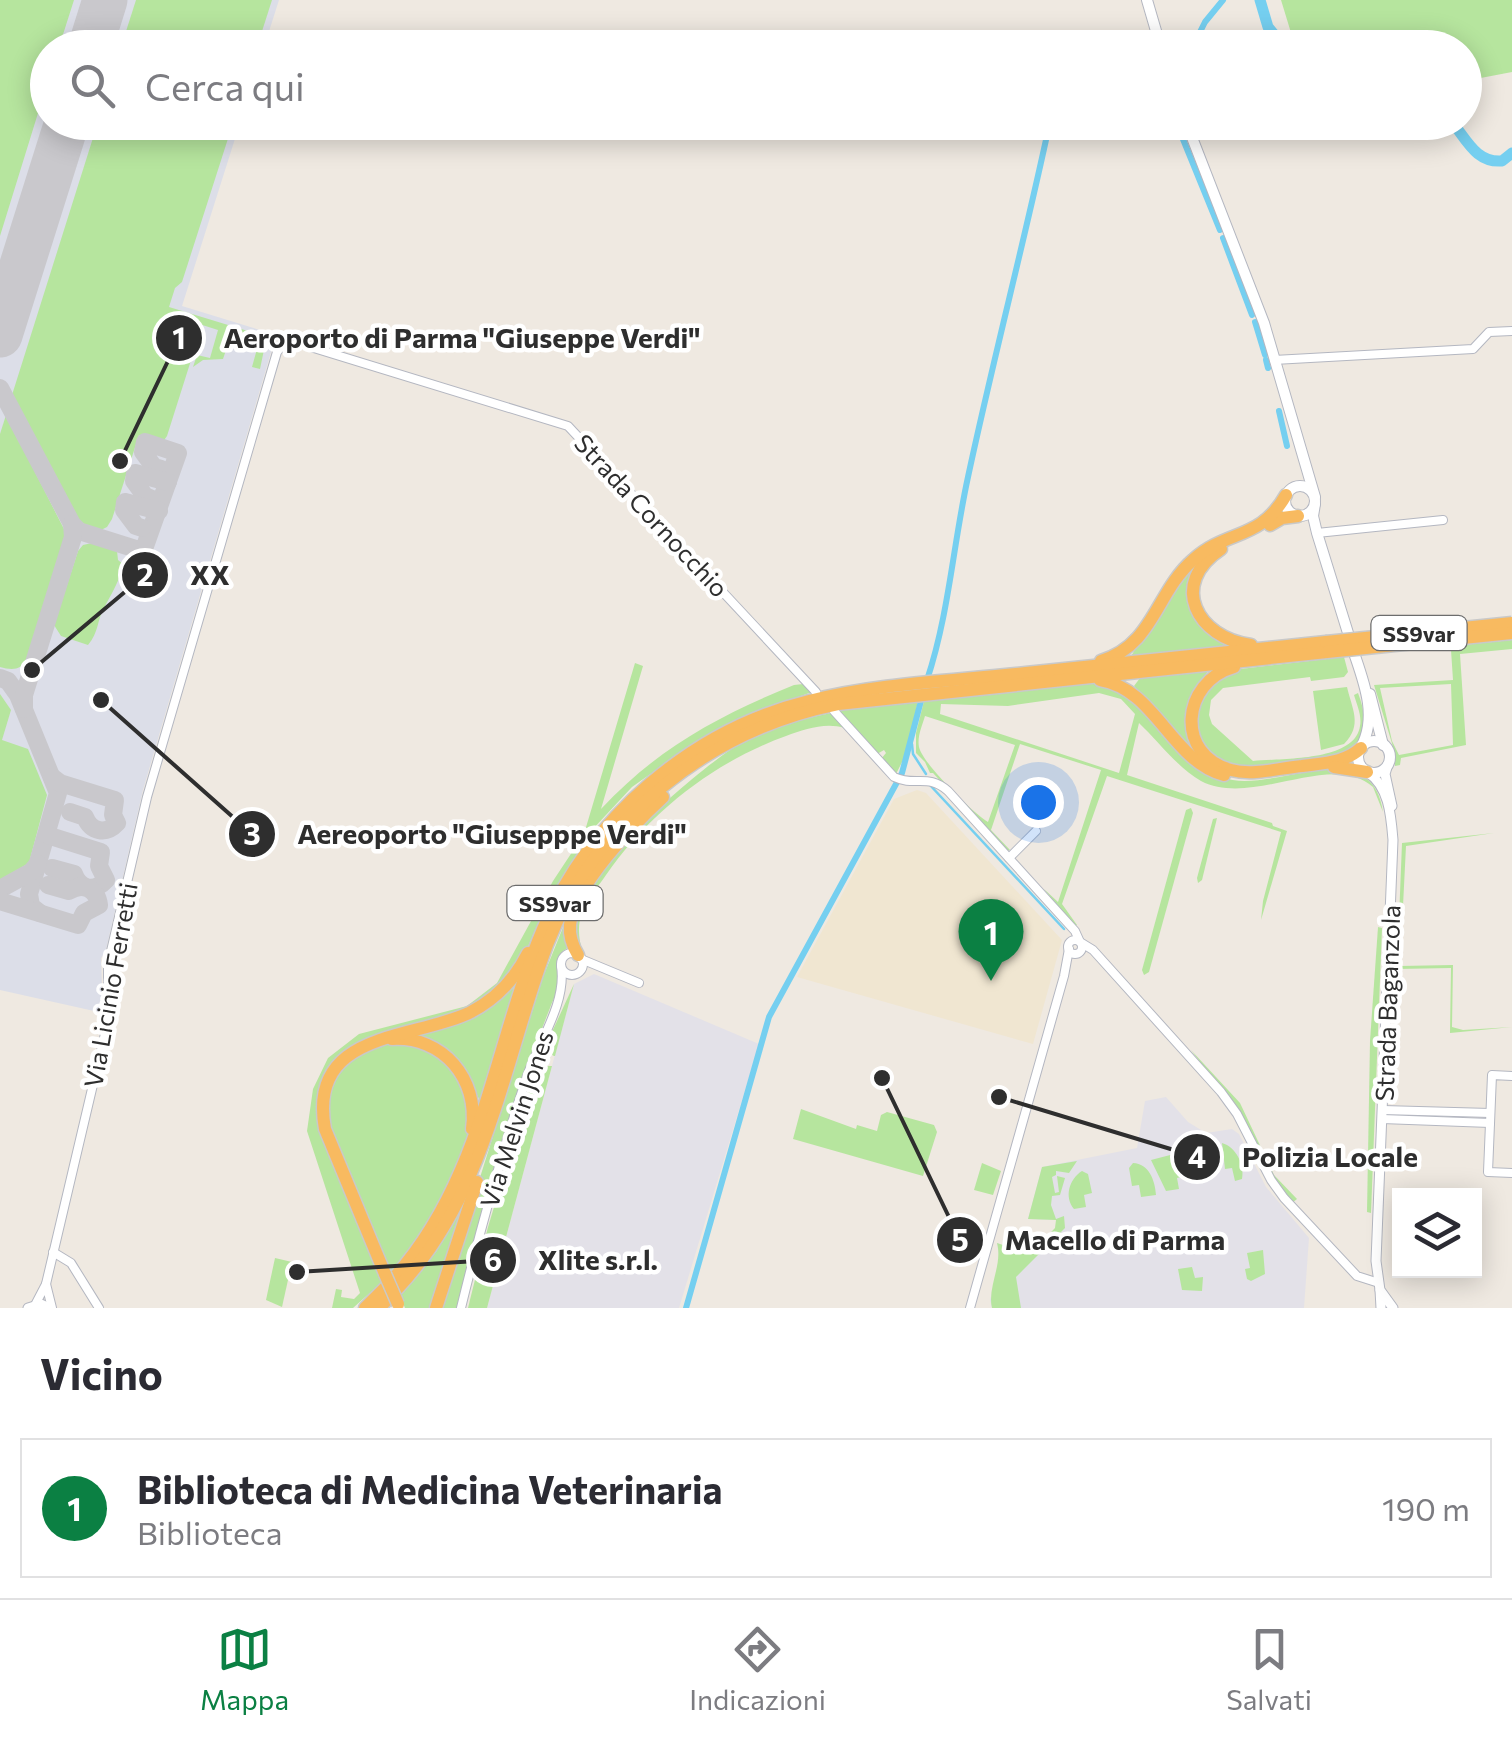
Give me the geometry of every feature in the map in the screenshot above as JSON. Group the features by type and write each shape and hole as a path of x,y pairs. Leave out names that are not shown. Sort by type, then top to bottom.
{"highway":[{"path":"1010,675 1096,662 1124,651 1146,630 1190,562 1212,547 1259,527 1276,512 1288,493"},
{"path":"1298,516 1280,519 1212,556 1196,577 1194,599 1205,624 1228,640 1259,645 1298,641 1324,646"},
{"name":"SS9var","path":"391,1294 450,1198 474,1143 542,932 576,868 608,826 648,785 681,759 756,718 796,704 1308,654 1324,646 1512,623"},
{"name":"SS9var","path":"964,685 1010,675 1512,633"},
{"path":"1308,654 1288,661 1233,667 1208,680 1197,695 1192,713 1192,730 1199,746 1217,764 1246,772 1338,761 1361,748"},
{"path":"1053,680 1098,680 1123,687 1195,759 1215,772 1245,776 1340,767 1368,772"},
{"name":"SS9var","path":"365,1308 391,1294 430,1250 464,1192 547,946 584,874 614,832 686,768 736,738 803,712 885,693"},
{"path":"579,957 571,940 571,917 604,861 666,793 736,738"},
{"path":"391,1294 329,1141 323,1114 328,1086 353,1052 374,1040 461,1016 498,994 521,967 555,895 576,868"},
{"path":"374,1040 408,1039 428,1044 451,1060 466,1079 474,1118 450,1198"},
{"path":"436,1308 501,1104 503,1082"}],"main road":[{"path":"1147,0 1156,30"},
{"path":"1193,140 1257,304 1315,500 1317,533 1348,633"},
{"path":"1302,458 1288,493 1287,509 1317,533"},
{"path":"1288,493 1302,486 1315,500"},
{"path":"1298,516 1308,514 1315,500"},
{"name":"Strada Baganzola","path":"1355,656 1374,704 1378,733 1389,754 1388,764"},
{"name":"Strada Baganzola","path":"1365,686 1370,722 1358,760 1368,772"},
{"path":"1361,748 1372,742 1384,746"},
{"path":"1368,772 1378,772 1388,764"}],"street":[{"path":"1274,360 1473,349 1489,332 1512,331"},
{"name":"Strada Cornocchio","path":"283,344 300,344 568,426 816,692"},
{"name":"Via Licinio Ferretti","path":"46,1284 108,1019 108,964 148,797 277,352 283,344"},
{"path":"1317,533 1442,520"},
{"path":"834,711 898,779 934,780 944,788 1071,928 1075,948 970,1308"},
{"name":"Strada Baganzola","path":"1381,1308 1376,1257 1393,860 1392,798 1385,774 1388,764"},
{"name":"Strada Baganzola","path":"1368,772 1380,784 1390,814"},
{"path":"1009,858 1036,831"},
{"path":"1075,948 1092,948 1228,1100 1271,1180 1293,1208 1357,1276 1379,1286 1393,1308"},
{"path":"606,969 566,973 561,966 564,956 579,957 639,982"},
{"path":"577,973 582,966 579,957"},
{"name":"Via Melvin Jones","path":"461,1308 526,1080 561,990 561,966"},
{"name":"Via Melvin Jones","path":"561,990 577,973"},
{"path":"1512,1076 1492,1076 1488,1172 1512,1173"},
{"path":"1382,1114 1490,1118"},
{"path":"53,1252 72,1263 99,1308"},
{"path":"46,1284 51,1308 31,1306 46,1284"}],"shaded area":[{"path":"0,0 279,0 269,30 30,30 30,140 235,140 182,306 276,335 143,790 101,958 103,1013 0,990"},
{"path":"917,790 926,793 1062,940 1033,1044 797,977 894,799"},
{"path":"594,974 759,1044 679,1308 487,1308 574,984"},
{"path":"1166,1097 1188,1122 1206,1133 1232,1129 1239,1134 1266,1187 1309,1238 1304,1308 992,1308 990,1300 1000,1262 997,1243 1030,1254 1056,1228 1056,1220 1028,1219 1042,1167 1137,1148 1145,1101"}],"green space":[{"path":"0,0 74,0 64,30 30,30 30,139 0,236"},
{"path":"136,0 272,0 262,30 126,30"},
{"path":"1281,0 1512,0 1512,72 1482,78 1482,30 1290,30"},
{"path":"92,140 228,140 182,282 175,288 169,307 258,334 265,345 260,369 252,367 257,349 229,341 223,359 203,360 193,367 197,355 210,358 218,330 196,323 187,352 193,354 167,436 162,443 139,435 112,519 99,531 78,521 12,395"},
{"path":"6,415 66,533 27,659 19,668 12,669 0,667 0,434"},
{"path":"92,543 117,551 118,560 124,565 88,645 61,636 54,625 78,551"},
{"path":"1198,559 1193,610 1202,626 1226,646 1131,656 1186,572"},
{"path":"1512,640 1512,649 1460,654 1466,745 1401,758 1400,765 1395,766 1395,753 1374,685 1453,680 1451,650 1402,651","holes":["1451,684 1453,745 1399,755 1380,688"]},
{"path":"1344,657 1348,672 1344,677 1311,681 1310,677 1223,688 1211,700 1209,715 1212,724 1253,761 1315,756 1345,746 1355,738 1360,726 1354,695 1358,693 1364,725 1348,753 1239,769 1206,752 1195,726 1200,696 1232,670"},
{"path":"635,663 643,666 601,809 667,751 715,722 794,685 803,684 812,692 737,719 697,741 632,787 592,830 554,890 524,955 501,986 465,1012 373,1037 326,1074 318,1109 324,1140 382,1282 353,1308 332,1308 336,1289 342,1290 341,1297 354,1299 360,1293 307,1131 313,1089 328,1058 359,1034 467,1006 497,983 553,881 584,834"},
{"path":"1208,671 1199,685 1194,753 1134,686 1140,678"},
{"path":"1099,683 1122,690 1140,703 1222,777 1242,781 1339,770 1359,774 1375,787 1383,812 1373,787 1356,777 1314,776 1244,788 1201,781 1176,762 1139,723 1127,775 1287,831 1261,920 1281,832 1107,776 1062,904 1077,925 1074,926 1044,889 1058,902 1101,770 1020,744 991,830 1010,850 1006,851 930,773 916,753 916,733 924,701","holes":["1099,693 1121,699 1135,714 1119,773 940,714 941,704 1008,706","925,716 1015,745 988,822 949,788 922,754 919,739"]},
{"path":"1347,687 1355,717 1353,730 1344,744 1321,750 1313,691"},
{"path":"0,694 11,710 2,740 28,749 47,795 29,863 0,880"},
{"path":"918,701 907,752 896,774 881,759 884,750 877,754 836,711"},
{"path":"831,713 845,728 815,727 759,747 709,775 663,810 623,852 587,903 579,923 582,951 575,928 584,899 604,868 663,804 744,741"},
{"path":"1191,808 1193,813 1149,972 1144,975 1142,970 1186,810"},
{"path":"1217,818 1202,880 1198,883 1213,819"},
{"path":"1494,833 1406,846 1400,966 1453,965 1452,1027 1512,1027 1450,1033 1451,968 1397,969 1402,843"},
{"path":"568,915 569,947 558,957 559,986 510,1119 457,1308 439,1308 543,977"},
{"path":"1378,927 1382,928 1371,1213 1367,1212 1370,1041"},
{"path":"574,984 554,1056 547,1052 546,1045"},
{"path":"512,987 514,992 480,1101 469,1079 410,1035"},
{"path":"402,1041 443,1058 466,1095 469,1121 454,1177 423,1230 391,1273 329,1126 329,1107 337,1078 346,1067 369,1051"},
{"path":"1191,1050 1240,1103 1274,1175 1297,1199 1292,1203 1273,1178 1245,1122"},
{"path":"541,1066 552,1066 487,1308 468,1308 488,1227 534,1075"},
{"path":"801,1109 856,1129 857,1125 877,1131 881,1115 887,1112 934,1125 937,1132 923,1176 793,1139"},
{"path":"1222,1143 1238,1157 1242,1179 1235,1181 1232,1168 1225,1169"},
{"path":"1174,1154 1182,1157 1185,1176 1177,1178 1179,1189 1166,1191 1151,1160"},
{"path":"1077,1161 1069,1173 1056,1171 1052,1177 1055,1193 1059,1192 1057,1176 1065,1178 1060,1195 1052,1196 1051,1205 1056,1219 1064,1216 1065,1228 1016,1277 1021,1308 992,1308 997,1243 1030,1254 1055,1228 1056,1220 1028,1219 1042,1167"},
{"path":"982,1163 1001,1171 993,1195 974,1190"},
{"path":"1133,1163 1150,1174 1156,1195 1141,1197 1139,1185 1132,1186 1129,1168"},
{"path":"1082,1171 1088,1174 1092,1193 1084,1195 1086,1207 1074,1209 1069,1188"},
{"path":"466,1201 432,1308 405,1308 400,1296 436,1252"},
{"path":"1263,1250 1265,1274 1251,1281 1245,1269 1250,1268 1247,1253"},
{"path":"275,1258 292,1262 282,1307 266,1300"},
{"path":"1192,1267 1195,1278 1203,1277 1202,1291 1182,1290 1178,1269"}],"waterway":[{"path":"1201,30 1223,0"},
{"path":"1260,0 1270,30"},
{"path":"927,680 941,630 978,433 1046,140"},
{"path":"1183,140 1220,230"},
{"path":"1466,140 1479,154 1493,161 1502,161 1512,153"},
{"path":"1223,238 1252,315"},
{"path":"1255,322 1265,355"},
{"path":"1266,360 1268,368"},
{"path":"1279,411 1287,446"},
{"path":"686,1308 769,1017 902,773 922,697"},
{"path":"912,744 913,754 926,774"},
{"path":"929,784 1064,929"}],"taxiway":[{"path":"0,388 79,531 144,549 178,453 145,442 143,452 154,467 161,469"},
{"path":"152,499 134,481 135,473 168,482"},
{"path":"142,528 124,510 125,502 159,511"},
{"path":"24,709 24,695 73,537 72,524"},
{"path":"0,678 8,681 18,695 58,793 29,894 31,906 40,913"},
{"path":"52,777 115,800 113,815 117,823 99,830 85,817 70,812"},
{"path":"47,835 101,852 99,866 106,880 88,888 74,874 52,868"},
{"path":"0,889 38,864"},
{"path":"0,901 78,925 84,913 99,905 89,889 69,891 48,885"}],"runway":[{"path":"96,30 105,0"},
{"path":"0,335 61,140"}],"place":[{"name":"Aeroporto di Parma \"Giuseppe Verdi\"","path":"120,461"},
{"name":"XX","path":"32,670"},
{"name":"Aereoporto \"Giusepppe Verdi\"","path":"101,700"},
{"name":"Biblioteca di Medicina Veterinaria","path":"991,981"},
{"name":"Macello di Parma","path":"882,1078"},
{"name":"Polizia Locale","path":"999,1097"},
{"name":"Xlite s.r.l.","path":"297,1272"}]}
